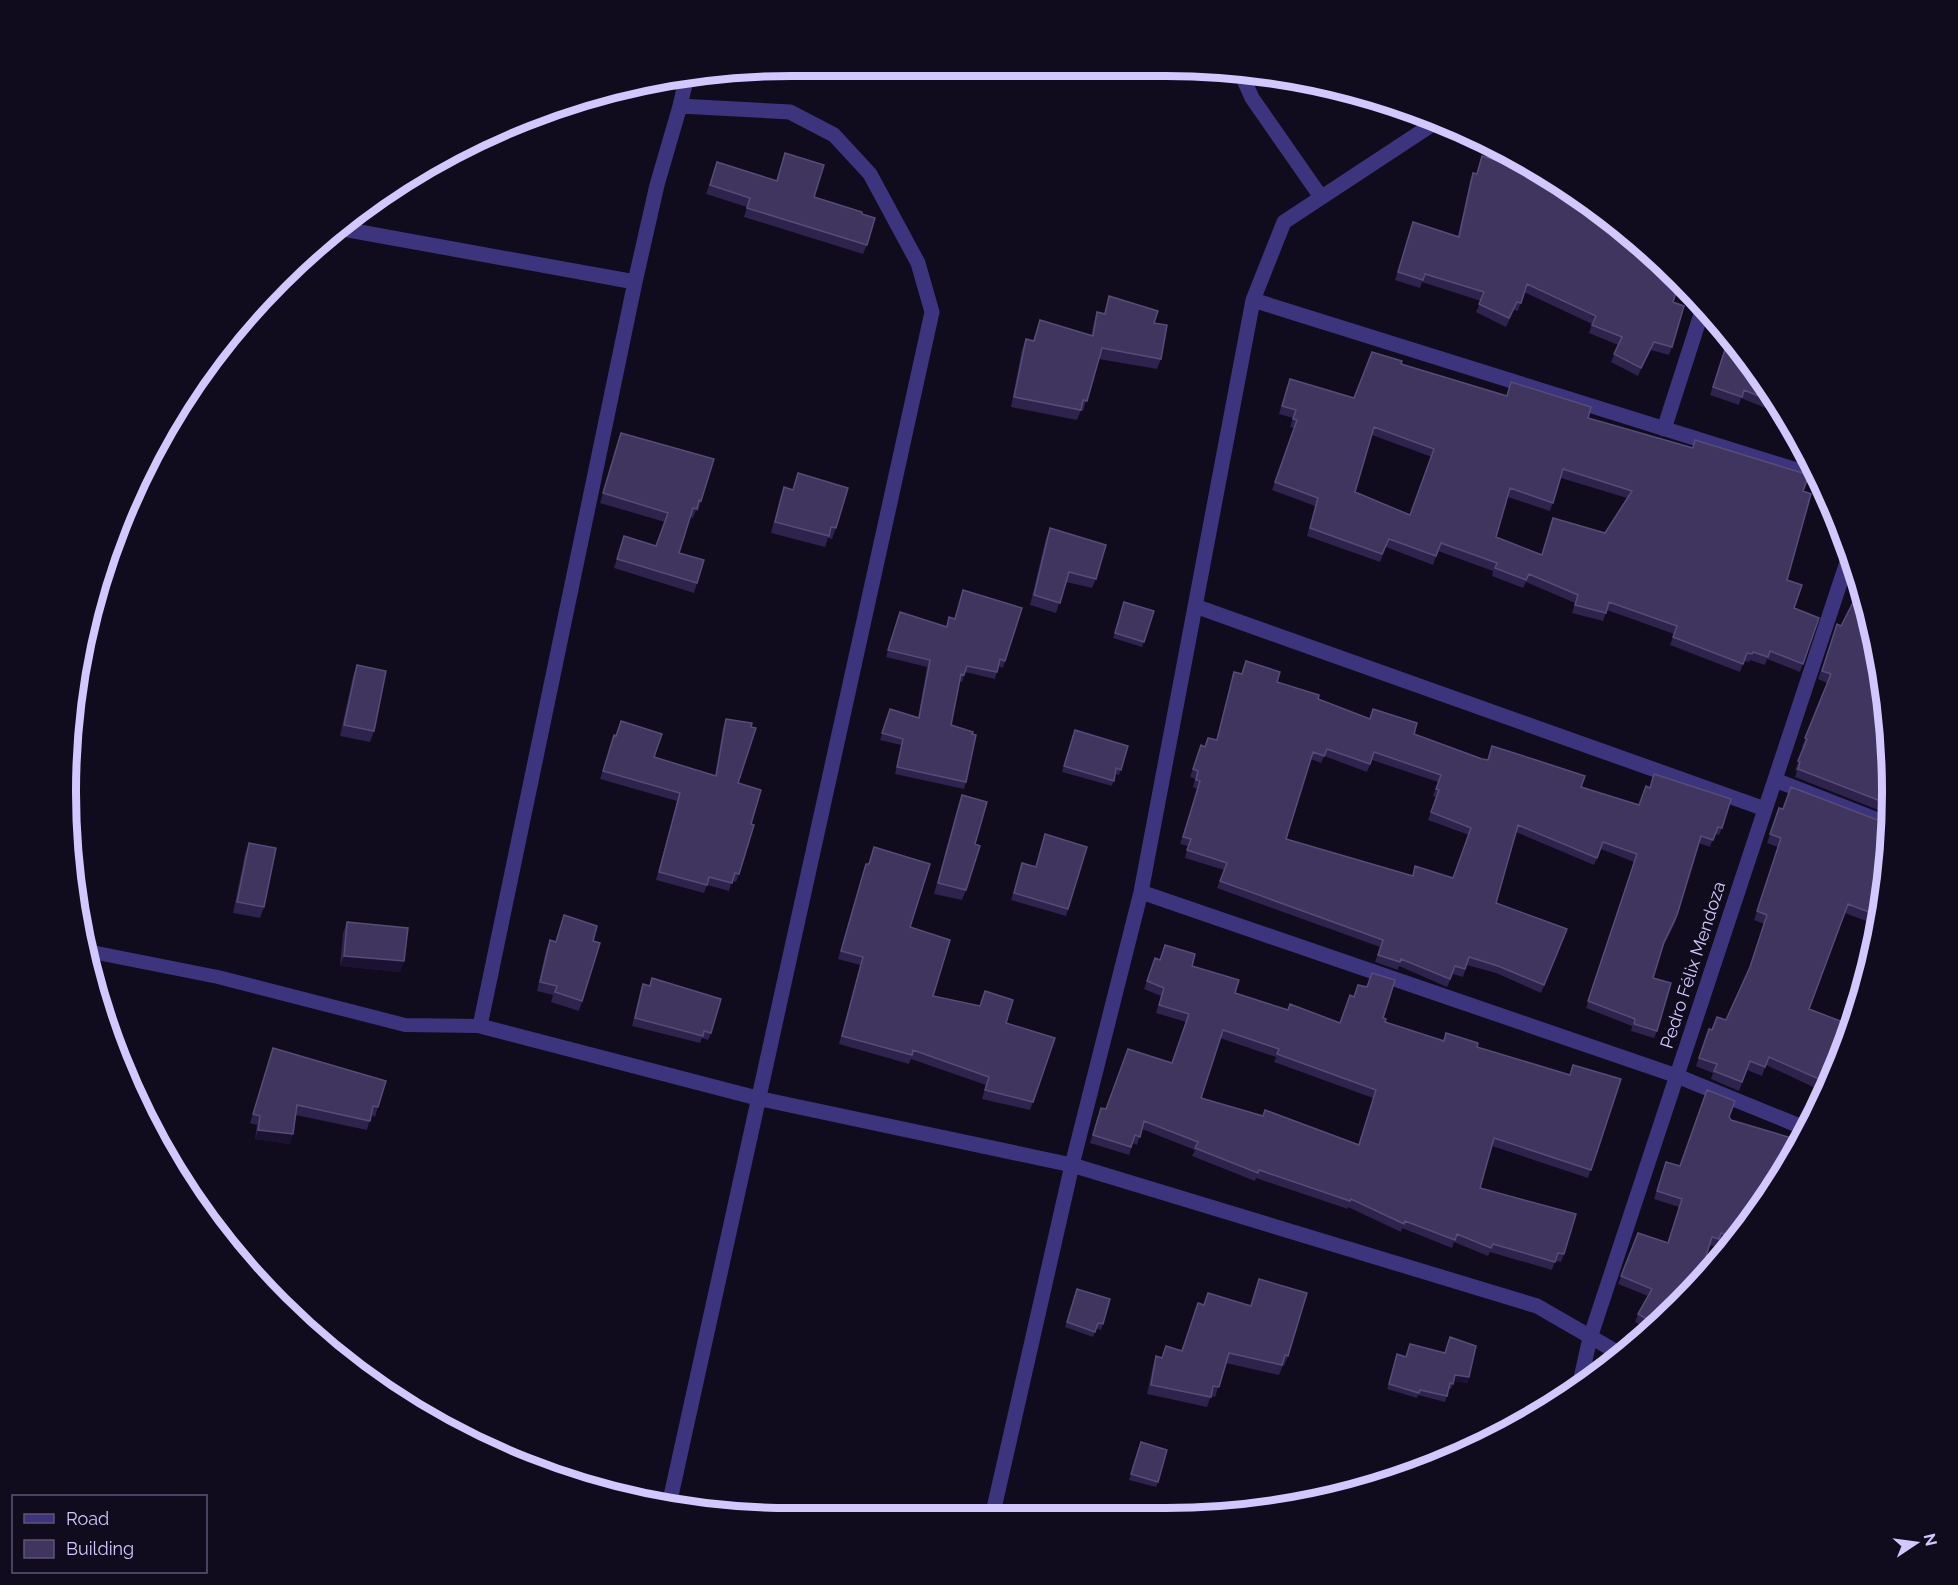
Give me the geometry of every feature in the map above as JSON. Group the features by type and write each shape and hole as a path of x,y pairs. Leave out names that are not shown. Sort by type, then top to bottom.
{"street":[{"path":"1245,81 1252,98 1321,197"},
{"path":"685,85 657,185 635,282 480,1026 757,1098 1072,1166 1537,1305 1614,1351"},
{"path":"671,1498 932,312 918,263 870,174 834,135 790,112 680,106"},
{"path":"994,1508 1072,1166 1141,892 1252,300 1284,222 1429,127"},
{"path":"349,230 635,282"},
{"path":"1252,300 1806,473"},
{"path":"1664,429 1700,315"},
{"name":"Pedro Félix Mendoza","path":"1582,1375 1590,1338 1845,567"},
{"path":"1195,606 1765,809"},
{"path":"1775,780 1881,821"},
{"path":"1141,892 1677,1076 1799,1126"}],"lane":[{"path":"95,953 218,977 405,1025 480,1026"}],"building":[{"path":"785,153 824,165 814,197 875,218 867,245 747,208 750,198 710,185 717,162 777,181"},
{"path":"1482,156 1510,165 1563,197 1638,254 1677,291 1673,302 1684,306 1672,347 1654,342 1641,368 1614,354 1622,337 1592,325 1596,316 1527,284 1521,303 1517,302 1509,318 1479,304 1484,292 1425,274 1423,280 1398,272 1413,222 1459,237 1473,173 1477,174"},
{"path":"1109,296 1158,311 1154,323 1167,325 1161,359 1102,348 1087,401 1083,400 1081,410 1014,397 1026,339 1034,341 1040,320 1093,336 1097,312 1105,314"},
{"path":"1726,347 1762,397 1744,390 1742,397 1713,387"},
{"path":"1372,352 1402,361 1401,364 1507,396 1511,382 1591,407 1588,418 1693,448 1695,440 1807,474 1803,491 1811,494 1787,580 1802,585 1794,608 1819,618 1803,664 1770,651 1768,657 1753,652 1752,654 1747,653 1743,664 1673,637 1677,626 1609,602 1606,613 1575,605 1578,595 1529,574 1526,580 1495,568 1497,563 1441,543 1436,556 1389,539 1382,554 1310,528 1318,498 1275,482 1297,420 1293,419 1296,410 1282,406 1290,379 1354,398","holes":["1374,427 1434,449 1410,515 1355,492","1563,469 1632,491 1605,533 1553,518 1542,555 1496,537 1510,488 1553,503"]},
{"path":"621,433 714,459 701,501 699,500 697,509 693,508 679,553 704,560 697,583 617,559 624,536 656,546 668,513 603,493"},
{"path":"798,473 848,488 836,528 831,527 829,536 775,522 784,487 793,490"},
{"path":"1050,528 1106,545 1096,579 1069,572 1060,603 1034,595"},
{"path":"963,590 1022,608 1005,661 1000,659 997,672 967,666 964,675 961,674 951,725 976,735 966,782 897,767 903,739 882,733 890,709 919,718 930,660 888,650 900,612 947,627 949,617 955,619"},
{"path":"1855,599 1868,653 1875,699 1880,746 1882,802 1798,769 1800,762 1798,761 1807,739 1805,738 1831,674 1822,671 1837,624 1841,626"},
{"path":"1124,602 1154,611 1144,642 1115,633"},
{"path":"1246,661 1280,672 1277,682 1319,695 1318,699 1370,719 1373,709 1417,723 1414,734 1482,759 1488,760 1492,746 1536,760 1585,776 1581,787 1639,805 1646,786 1650,788 1654,774 1731,799 1722,828 1718,827 1713,840 1701,836 1677,915 1664,942 1653,978 1671,983 1657,1031 1634,1024 1635,1019 1588,1001 1637,854 1603,842 1597,858 1518,825 1496,903 1567,929 1544,985 1469,957 1465,969 1455,966 1450,979 1401,959 1400,962 1378,955 1383,940 1220,881 1227,863 1187,850 1191,839 1183,837 1200,781 1196,780 1198,771 1193,769 1201,745 1205,747 1208,738 1217,740 1234,672 1242,674","holes":["1327,749 1370,764 1374,752 1441,775 1436,789 1439,790 1431,812 1471,828 1453,878 1415,866 1413,876 1286,839 1313,752 1324,756"]},
{"path":"357,665 386,671 374,731 344,725"},
{"path":"726,719 752,723 751,727 756,728 738,783 761,790 751,824 754,825 739,874 735,873 732,883 709,877 707,885 659,872 680,793 603,771 614,735 616,736 621,721 662,734 654,757 716,776"},
{"path":"1075,730 1128,746 1121,770 1116,768 1114,781 1064,766"},
{"path":"1791,787 1881,821 1875,886 1871,913 1848,904 1809,1009 1844,1023 1821,1080 1769,1057 1765,1067 1750,1061 1742,1082 1714,1071 1717,1064 1699,1058 1709,1029 1712,1030 1717,1017 1726,1020 1750,967 1767,915 1757,911 1781,838 1770,834 1779,808 1783,809"},
{"path":"962,795 987,802 975,844 980,846 966,890 938,883"},
{"path":"1045,834 1087,847 1068,909 1014,893 1022,863 1036,867"},
{"path":"249,843 276,848 264,907 237,902"},
{"path":"874,847 930,864 910,927 950,940 933,996 980,1006 985,991 1013,1000 1006,1023 1055,1038 1033,1102 985,1090 989,1077 913,1050 912,1055 842,1036 863,957 841,951 866,864 869,864"},
{"path":"564,915 597,926 593,941 600,943 582,1001 555,992 557,986 540,982 550,940 556,942"},
{"path":"347,922 408,928 404,961 344,956"},
{"path":"1165,945 1195,954 1192,966 1239,980 1235,993 1288,1010 1290,1004 1340,1023 1350,995 1354,997 1358,985 1367,987 1372,973 1395,980 1383,1018 1386,1019 1385,1022 1444,1041 1446,1033 1478,1043 1477,1047 1570,1075 1573,1065 1621,1079 1591,1170 1494,1138 1480,1188 1576,1214 1564,1254 1558,1253 1555,1262 1493,1244 1491,1248 1457,1234 1455,1240 1405,1221 1404,1224 1351,1199 1350,1201 1259,1170 1258,1173 1195,1148 1198,1142 1144,1121 1140,1137 1135,1135 1131,1147 1093,1135 1101,1108 1106,1109 1128,1049 1172,1063 1189,1014 1159,1005 1164,988 1147,981 1155,958 1160,960","holes":["1223,1030 1279,1049 1277,1054 1376,1090 1359,1145 1265,1110 1263,1116 1201,1098"]},
{"path":"652,978 721,999 711,1033 704,1031 703,1036 635,1018 643,984 650,986"},
{"path":"273,1048 386,1081 378,1107 373,1106 370,1121 297,1105 293,1134 258,1130 260,1116 253,1114"},
{"path":"1707,1090 1735,1101 1729,1117 1731,1120 1792,1138 1761,1190 1734,1228 1728,1235 1721,1233 1719,1239 1712,1237 1703,1266 1649,1320 1638,1314 1652,1289 1621,1276 1638,1233 1668,1243 1682,1199 1657,1191 1666,1162 1680,1166"},
{"path":"1259,1279 1307,1293 1288,1356 1285,1355 1282,1365 1229,1353 1219,1387 1213,1386 1211,1397 1151,1385 1156,1356 1162,1358 1166,1346 1182,1351 1198,1303 1204,1305 1208,1293 1251,1306"},
{"path":"1077,1289 1110,1299 1103,1324 1098,1323 1095,1332 1067,1322"},
{"path":"1450,1337 1476,1346 1469,1377 1455,1375 1453,1384 1450,1383 1447,1396 1420,1390 1419,1393 1389,1384 1397,1354 1406,1357 1410,1344 1445,1353"},
{"path":"1141,1442 1167,1450 1158,1482 1131,1474"}]}
